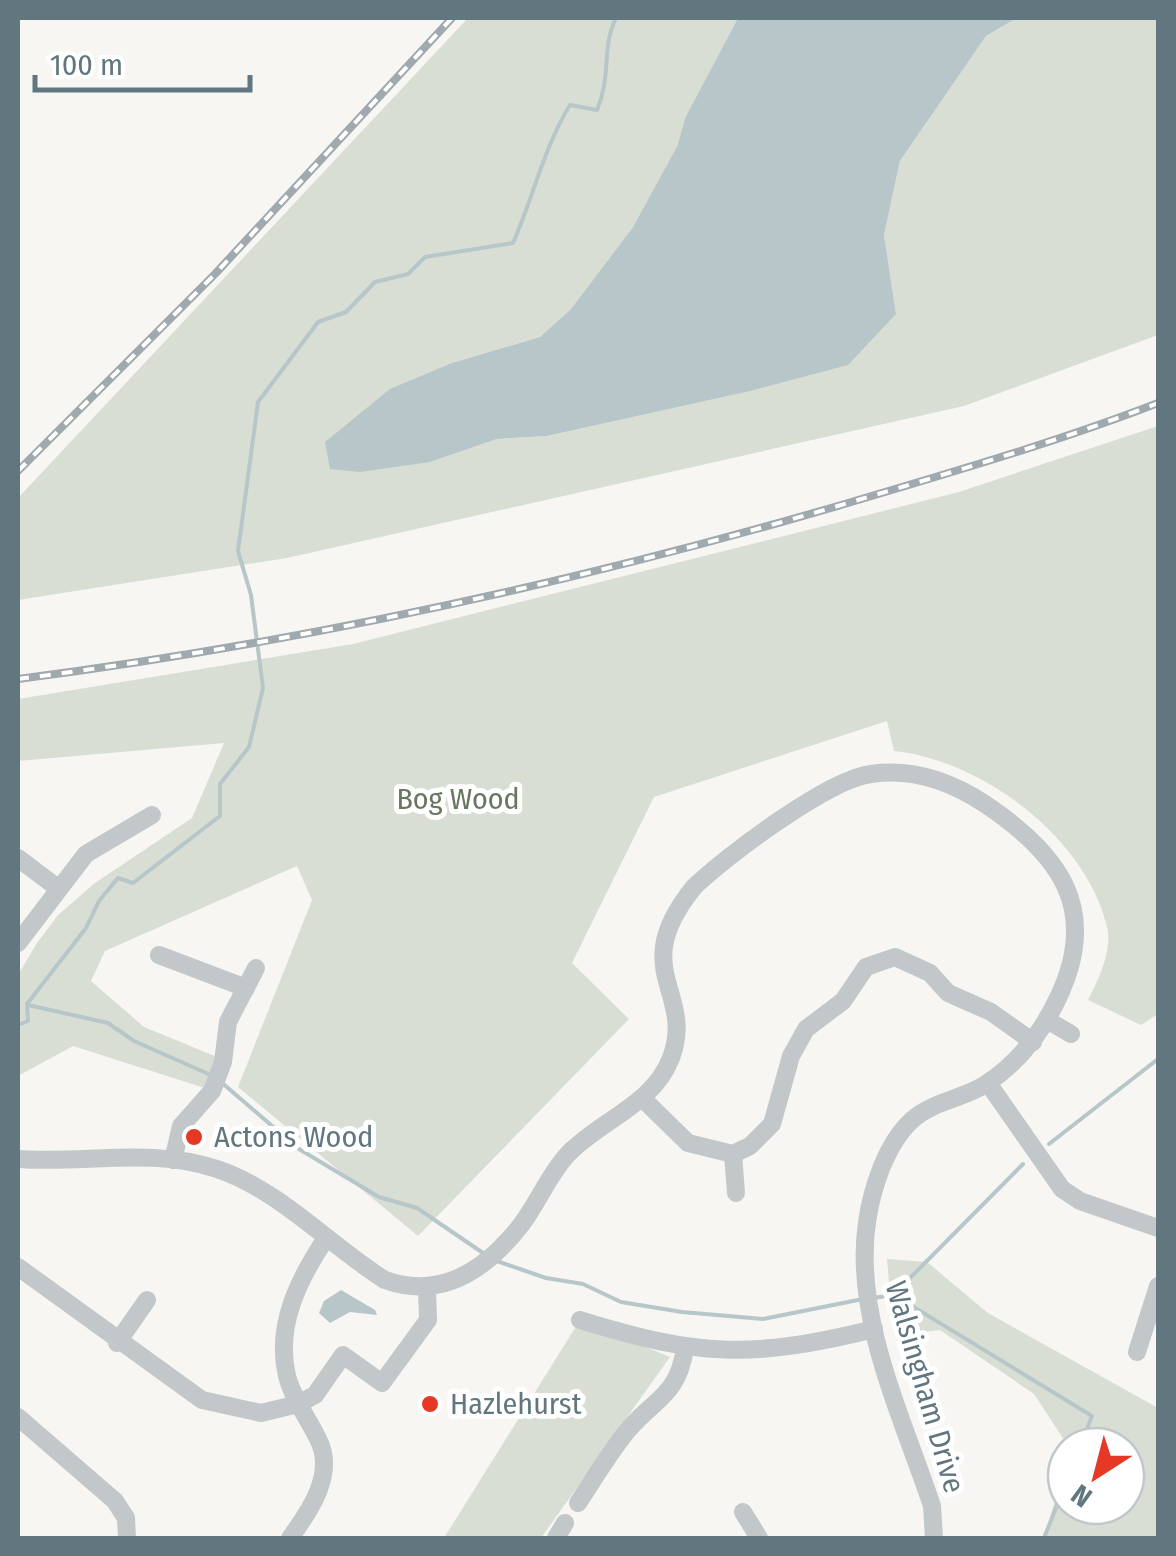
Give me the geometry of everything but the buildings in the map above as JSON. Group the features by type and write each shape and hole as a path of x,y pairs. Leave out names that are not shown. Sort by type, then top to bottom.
{"street":[{"name":"Walsingham Drive","path":"427,1288 441,1288 474,1268 504,1242 520,1226 566,1156 642,1098 660,1078 677,1031 662,969 662,944 681,903 711,871 796,810 864,775 918,774 953,786 1014,826 1058,874 1077,916 1078,937 1075,962 1048,1020 1033,1042 988,1083 929,1109 898,1136 872,1198 864,1243 870,1310 932,1506 934,1538"},
{"path":"18,943 86,854 152,815"},
{"path":"18,858 59,888"},
{"path":"159,955 246,988"},
{"path":"642,1098 688,1143 734,1154 750,1146 772,1124 797,1042 843,1001 866,967 895,957 930,972 948,993 991,1012 1033,1042"},
{"path":"173,1160 181,1126 212,1091 223,1062 228,1022 256,968"},
{"path":"1048,1020 1071,1034"},
{"path":"988,1083 1062,1189 1080,1201 1158,1228"},
{"path":"734,1154 736,1192"},
{"path":"18,1160 136,1156 214,1168 247,1182 385,1280 427,1288 428,1320 382,1383 343,1355 315,1395 298,1404 261,1413 202,1400 117,1343 18,1267"},
{"path":"290,1538 323,1480 321,1443 286,1375 284,1329 299,1279 326,1238"},
{"path":"1137,1352 1158,1286"},
{"path":"117,1343 148,1300"},
{"path":"580,1320 685,1350 744,1352 802,1346 874,1329"},
{"path":"578,1503 629,1428 669,1394 681,1374 685,1350"},
{"path":"18,1418 114,1500 133,1530"},
{"path":"742,1512 760,1538"}],"green space":[{"path":"468,18 738,18 685,118 679,145 633,227 571,309 540,337 452,363 430,462 497,439 547,436 746,392 896,314 884,235 900,161 986,36 1017,18 1158,18 1158,335 964,406 287,558 18,600 18,498"},
{"name":"Bog Wood","path":"1158,426 1158,1014 1141,1025 1088,1000 1106,955 1107,927 1095,894 1054,835 995,787 928,757 894,751 887,721 654,797 572,963 629,1019 418,1236 238,1087 312,900 297,866 105,951 91,981 144,1027 222,1059 211,1090 73,1046 18,1076 18,975 37,943 58,915 95,883 192,818 224,743 18,761 18,699 353,644 959,492"},
{"path":"887,1259 927,1262 988,1313 1158,1408 1158,1538 1044,1538 1048,1526 1146,1526 1146,1426 1055,1426 1034,1394 940,1330 894,1336"},
{"path":"580,1320 670,1357 541,1538 444,1538"}],"shaded area":[{"path":"738,18 1017,18 986,36 900,161 884,235 896,314 848,365 547,436 497,439 430,462 360,472 330,469 325,442 390,389 452,363 540,337 571,309 633,227 678,145 685,118"},
{"path":"341,1290 377,1315 350,1312 330,1323 319,1313 324,1301"}],"waterway":[{"path":"18,1025 28,1021 27,1004 86,928 99,901 118,878 133,883 220,816 220,784 249,747 263,688 251,595 238,551 258,402 318,322 346,312 375,282 408,274 425,257 513,243 553,138 570,105 597,110 616,18"},
{"path":"28,1005 108,1023 134,1041 213,1076"},
{"path":"1049,1144 1158,1059"},
{"path":"221,1082 299,1149 379,1197 417,1208 486,1255"},
{"path":"907,1281 1023,1164"},
{"path":"494,1260 546,1278 583,1284 621,1302 682,1312 763,1319 863,1299"},
{"path":"873,1298 894,1295 904,1285"},
{"path":"894,1295 1092,1416 1088,1426"},
{"path":"1044,1538 1049,1526"}],"railway":[{"path":"18,471 215,274 452,18"},
{"path":"18,679 228,648 540,584 848,503 1043,444 1158,403"}],"place":[{"name":"Actons Wood","path":"194,1137"},
{"name":"Hazlehurst","path":"430,1404"}]}
